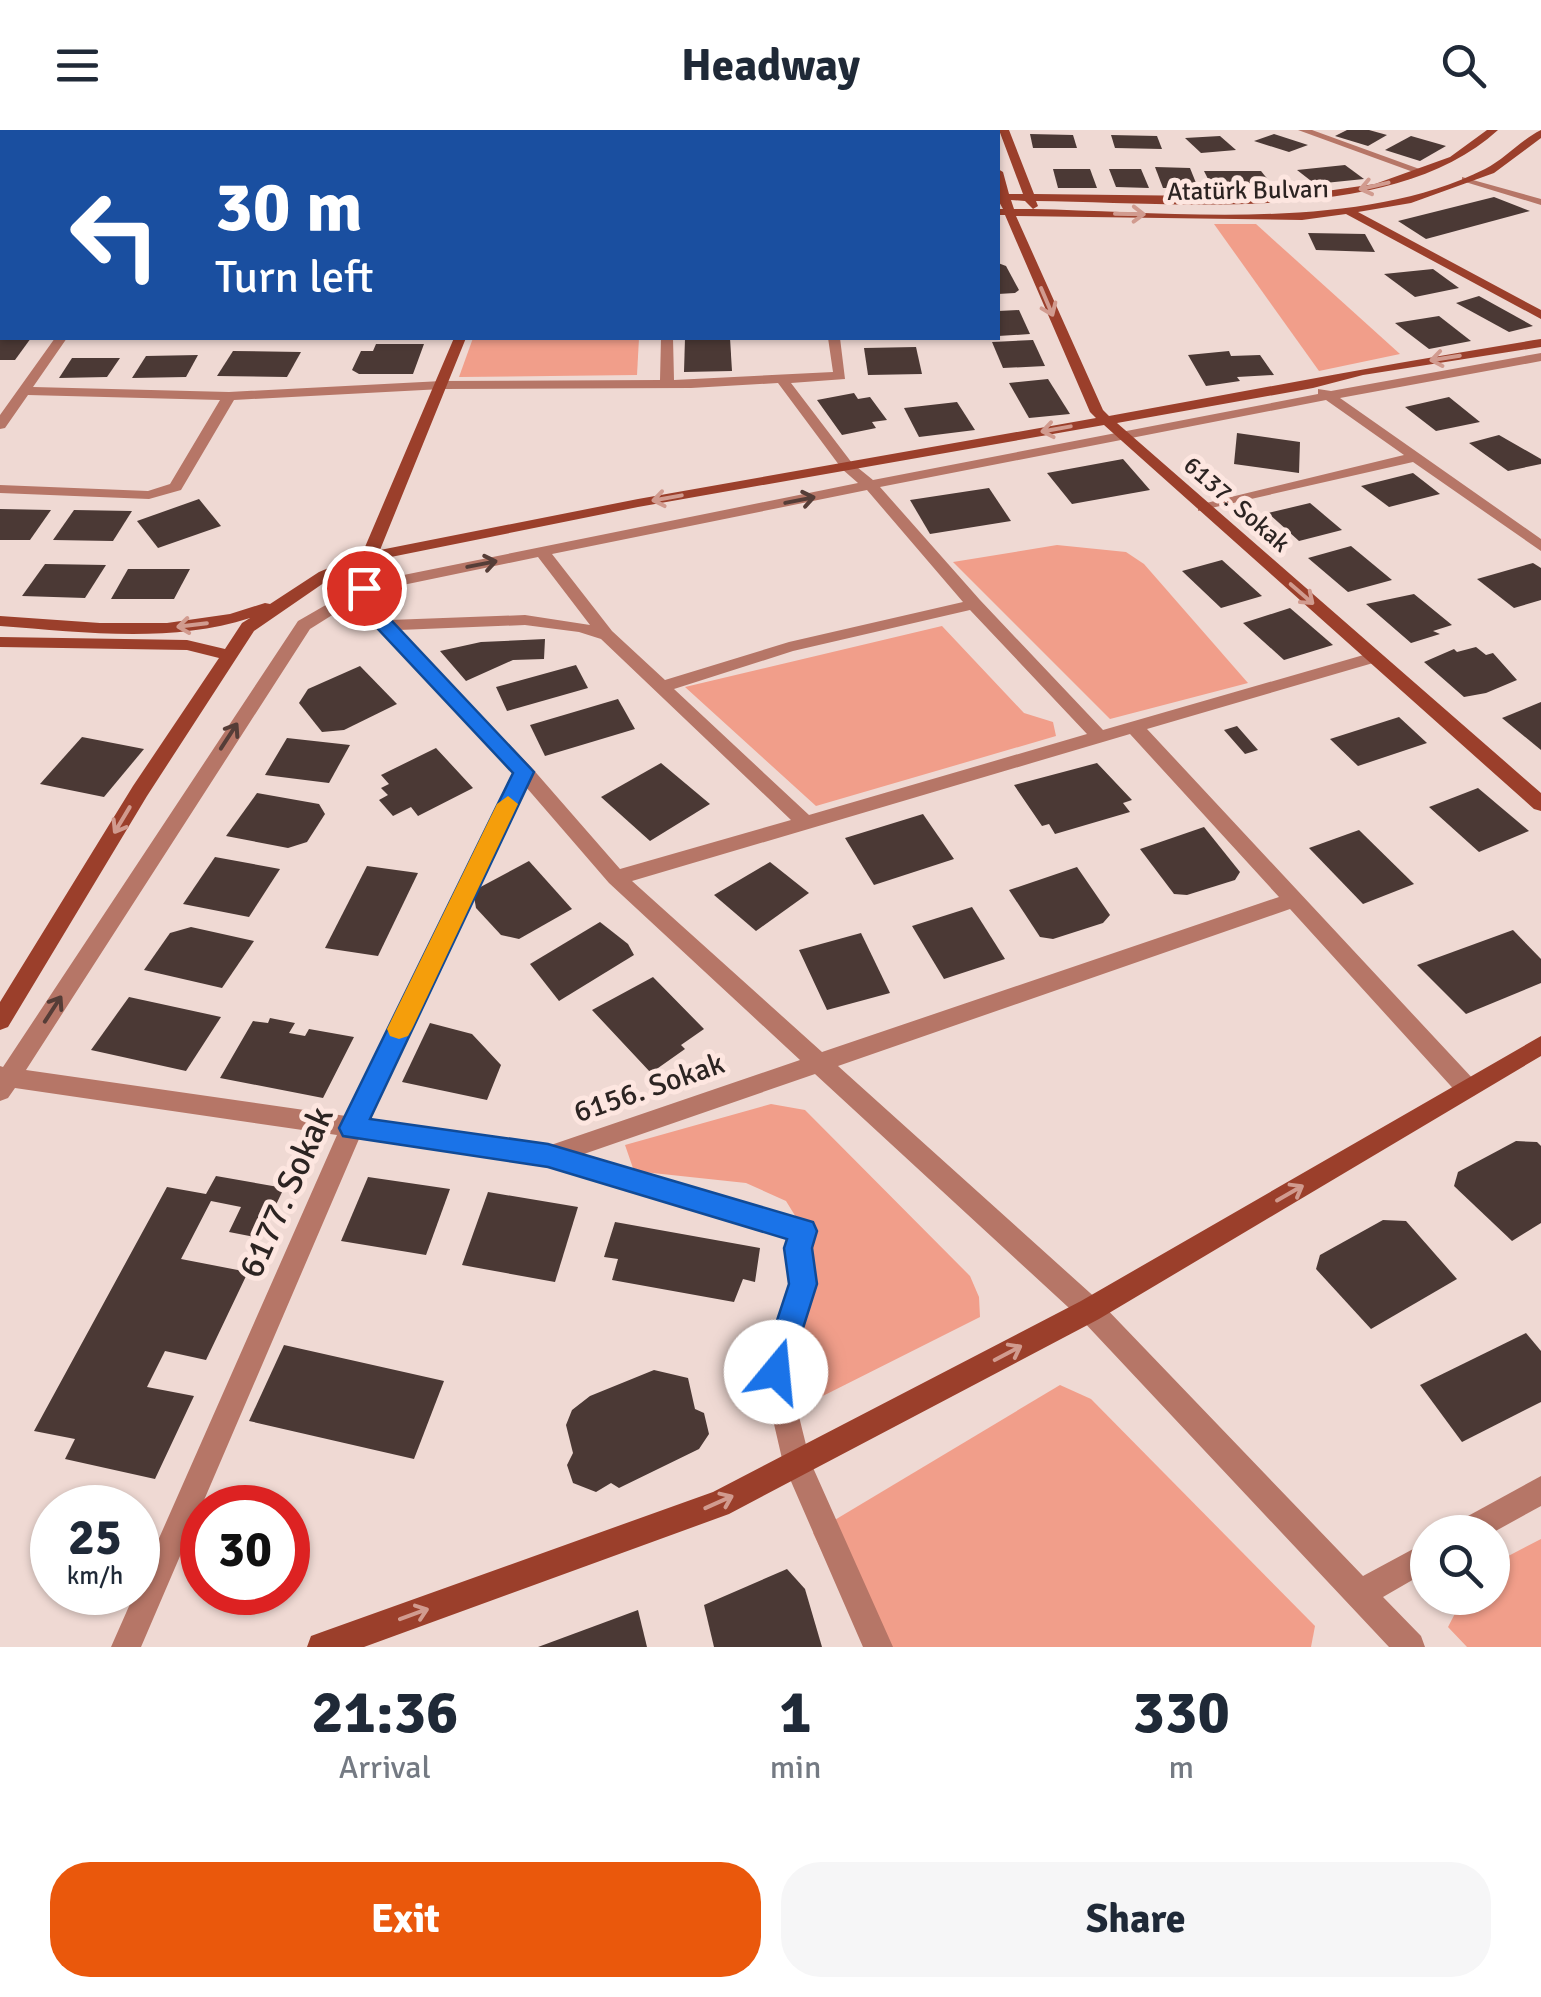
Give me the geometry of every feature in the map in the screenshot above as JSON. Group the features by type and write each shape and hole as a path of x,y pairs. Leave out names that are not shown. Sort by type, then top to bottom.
{"street":[{"path":"1004,130 1034,212"},
{"path":"1304,130 1420,172"},
{"name":"Atatürk Bulvarı","path":"1003,205 1032,198 1285,200 1378,186 1454,160 1493,130"},
{"name":"Atatürk Bulvarı","path":"1003,205 1034,212 1302,217 1407,201 1490,171 1541,134"},
{"path":"1466,180 1541,202"},
{"name":"6137. Sokak","path":"1003,205 1069,353 1105,420 1541,804"},
{"path":"1347,210 1541,315"},
{"path":"0,425 60,340"},
{"path":"459,340 369,557 364,588 385,624 524,772 616,878 1090,1310 1360,1594 1400,1644"},
{"path":"667,384 668,340"},
{"path":"26,390 229,396 442,385 667,384 840,376 834,340"},
{"path":"0,1021 140,790 248,628 325,575 369,557 848,466 1314,384 1362,371 1541,343"},
{"path":"3,1082 304,625 364,588 1119,434 1541,357"},
{"path":"782,379 848,466 1100,737"},
{"path":"1314,384 1541,546"},
{"path":"0,489 149,495 176,486 229,396"},
{"path":"1203,508 1415,457"},
{"path":"542,552 607,634 806,823"},
{"path":"0,621 154,629 243,616 285,600"},
{"path":"660,687 788,646 974,604"},
{"path":"385,624 547,621 579,624 607,634"},
{"path":"0,642 188,646 230,656"},
{"path":"616,878 1374,657"},
{"path":"1134,727 1467,1088"},
{"name":"6177. Sokak","path":"126,1647 352,1128 524,772"},
{"name":"6156. Sokak","path":"3,1082 548,1156 1294,900"},
{"path":"322,1647 719,1504 1090,1310 1541,1045"},
{"path":"548,1156 803,1231 798,1248 803,1284 776,1372 797,1463 878,1647"},
{"path":"1497,1515 1541,1490"},
{"path":"1360,1594 1410,1565"}],"shaded area":[{"path":"1214,224 1256,224 1400,354 1319,371"},
{"path":"472,340 639,340 637,375 459,377"},
{"path":"1057,545 1126,552 1144,564 1248,683 1110,719 953,562"},
{"path":"942,626 1024,713 1053,722 1056,736 816,806 685,687"},
{"path":"771,1104 805,1110 970,1276 979,1297 980,1317 773,1421 807,1235 786,1201 746,1183 634,1171 625,1145"},
{"path":"1060,1385 1091,1399 1315,1626 1311,1647 869,1647 813,1533"},
{"path":"1541,1539 1541,1647 1467,1647 1448,1627 1454,1615 1510,1615 1510,1555"}],"building":[{"path":"1347,130 1387,135 1368,146 1335,136"},
{"path":"1030,134 1073,135 1077,148 1033,148"},
{"path":"1274,134 1308,145 1289,152 1254,141"},
{"path":"1111,135 1157,136 1162,149 1115,148"},
{"path":"1220,136 1236,150 1201,153 1185,138"},
{"path":"1411,136 1446,146 1420,161 1385,150"},
{"path":"1345,165 1364,179 1315,184 1297,170"},
{"path":"1155,167 1190,168 1198,188 1163,188"},
{"path":"1053,169 1090,169 1097,188 1058,188"},
{"path":"1109,169 1141,169 1149,188 1116,187"},
{"path":"1204,171 1261,171 1273,186 1212,187"},
{"path":"1494,197 1530,211 1426,239 1398,221"},
{"path":"1308,233 1365,234 1375,252 1316,250"},
{"path":"1000,264 1006,266 1019,290 1000,294"},
{"path":"1433,269 1459,288 1415,297 1384,274"},
{"path":"1479,296 1533,326 1509,332 1456,303"},
{"path":"1019,310 1030,334 1000,336 1000,311"},
{"path":"1439,316 1471,341 1429,349 1395,323"},
{"path":"0,340 30,340 15,360 0,360"},
{"path":"685,340 730,340 732,371 684,372"},
{"path":"1033,340 1045,366 1003,368 992,342"},
{"path":"376,344 424,344 413,374 359,374 352,370 361,351 373,351"},
{"path":"916,347 922,374 868,375 864,348"},
{"path":"233,351 301,352 287,377 217,376"},
{"path":"1229,351 1231,356 1260,355 1274,375 1237,377 1240,381 1206,386 1188,355"},
{"path":"198,355 186,377 132,378 146,356"},
{"path":"72,358 120,358 107,377 59,378"},
{"path":"1048,379 1070,414 1029,418 1009,383"},
{"path":"854,393 858,399 870,397 887,420 872,422 876,428 842,435 817,400"},
{"path":"1449,397 1480,422 1436,431 1405,407"},
{"path":"957,402 975,430 919,437 904,408"},
{"path":"1237,433 1300,442 1299,473 1234,464"},
{"path":"1499,435 1541,459 1541,464 1508,471 1469,443"},
{"path":"1123,459 1150,490 1072,504 1047,473"},
{"path":"1413,473 1440,494 1389,507 1361,486"},
{"path":"989,488 1011,521 930,534 910,500"},
{"path":"199,499 221,526 158,548 137,521"},
{"path":"1310,503 1342,530 1299,541 1268,513"},
{"path":"0,509 51,510 30,540 0,540"},
{"path":"74,510 132,511 113,541 53,540"},
{"path":"1351,546 1392,580 1348,592 1308,558"},
{"path":"1222,560 1262,596 1221,608 1182,571"},
{"path":"1533,563 1541,568 1541,600 1514,608 1477,579"},
{"path":"45,564 106,565 85,598 22,596"},
{"path":"128,569 190,569 174,599 111,599"},
{"path":"1414,594 1452,625 1433,631 1440,634 1411,643 1366,604"},
{"path":"1290,608 1333,645 1284,660 1243,623"},
{"path":"545,639 544,659 513,660 466,681 440,651 481,642"},
{"path":"1476,647 1486,655 1493,653 1517,680 1464,697 1424,662 1454,649 1457,652"},
{"path":"576,665 588,688 507,711 496,687"},
{"path":"360,666 397,704 344,730 322,732 299,703 308,689"},
{"path":"618,699 635,729 545,756 530,725"},
{"path":"1541,702 1541,750 1502,718"},
{"path":"1399,717 1427,743 1358,766 1330,739"},
{"path":"1237,726 1258,750 1245,754 1224,730"},
{"path":"82,737 144,749 104,797 40,784"},
{"path":"287,738 350,745 329,783 265,775"},
{"path":"436,748 473,788 418,816 411,807 393,816 379,800 388,795 381,788 389,784 381,775"},
{"path":"661,763 710,804 650,841 601,797"},
{"path":"1097,763 1132,800 1123,803 1130,812 1055,834 1049,824 1042,826 1014,785"},
{"path":"1478,788 1529,831 1479,852 1429,807"},
{"path":"257,793 319,804 325,814 307,842 288,848 226,836"},
{"path":"923,814 954,859 874,885 845,838"},
{"path":"1204,827 1240,872 1235,880 1187,895 1174,894 1140,849"},
{"path":"1359,830 1414,884 1363,904 1309,848"},
{"path":"215,857 280,869 249,917 183,904"},
{"path":"529,861 572,909 519,939 501,935 476,908 473,891"},
{"path":"770,862 809,893 756,931 714,895"},
{"path":"367,866 418,873 378,956 325,948"},
{"path":"1077,867 1110,915 1103,923 1053,939 1040,937 1009,890"},
{"path":"972,907 1005,959 944,979 912,926"},
{"path":"600,922 628,944 634,955 559,1001 530,964"},
{"path":"191,927 254,941 222,988 144,970 170,933"},
{"path":"1513,930 1541,959 1541,983 1466,1014 1417,965"},
{"path":"861,933 890,993 827,1010 799,950"},
{"path":"653,977 704,1029 681,1045 685,1049 651,1073 592,1010"},
{"path":"129,997 221,1017 186,1071 91,1050"},
{"path":"270,1018 295,1023 289,1033 305,1036 309,1029 354,1037 323,1098 220,1078 253,1021 268,1023"},
{"path":"430,1023 472,1034 501,1065 487,1100 402,1082"},
{"path":"1516,1141 1537,1142 1541,1146 1541,1223 1512,1241 1454,1186 1458,1172"},
{"path":"216,1176 284,1188 260,1238 229,1232 241,1207 211,1201 181,1259 248,1272 206,1360 165,1351 147,1387 194,1396 155,1479 65,1459 75,1439 34,1431 167,1187 206,1194"},
{"path":"368,1177 450,1189 426,1255 341,1241"},
{"path":"488,1192 578,1207 555,1282 462,1265"},
{"path":"1383,1220 1406,1221 1457,1279 1371,1329 1316,1269 1320,1255"},
{"path":"615,1222 760,1248 755,1282 743,1279 734,1302 612,1280 618,1259 604,1257"},
{"path":"1526,1333 1541,1351 1541,1402 1462,1442 1420,1385"},
{"path":"284,1345 444,1381 414,1459 249,1421"},
{"path":"654,1370 688,1378 695,1409 704,1413 709,1434 699,1449 619,1488 611,1483 596,1492 573,1483 567,1465 573,1453 566,1425 572,1410 590,1396"},
{"path":"787,1569 805,1589 822,1647 714,1647 704,1605"},
{"path":"638,1610 647,1647 538,1647"}],"slow traffic":[{"path":"399,1029 508,804"}],"route":[{"path":"364,588 385,624 524,772 352,1128 548,1156 803,1231 798,1248 803,1284 776,1372"}]}
